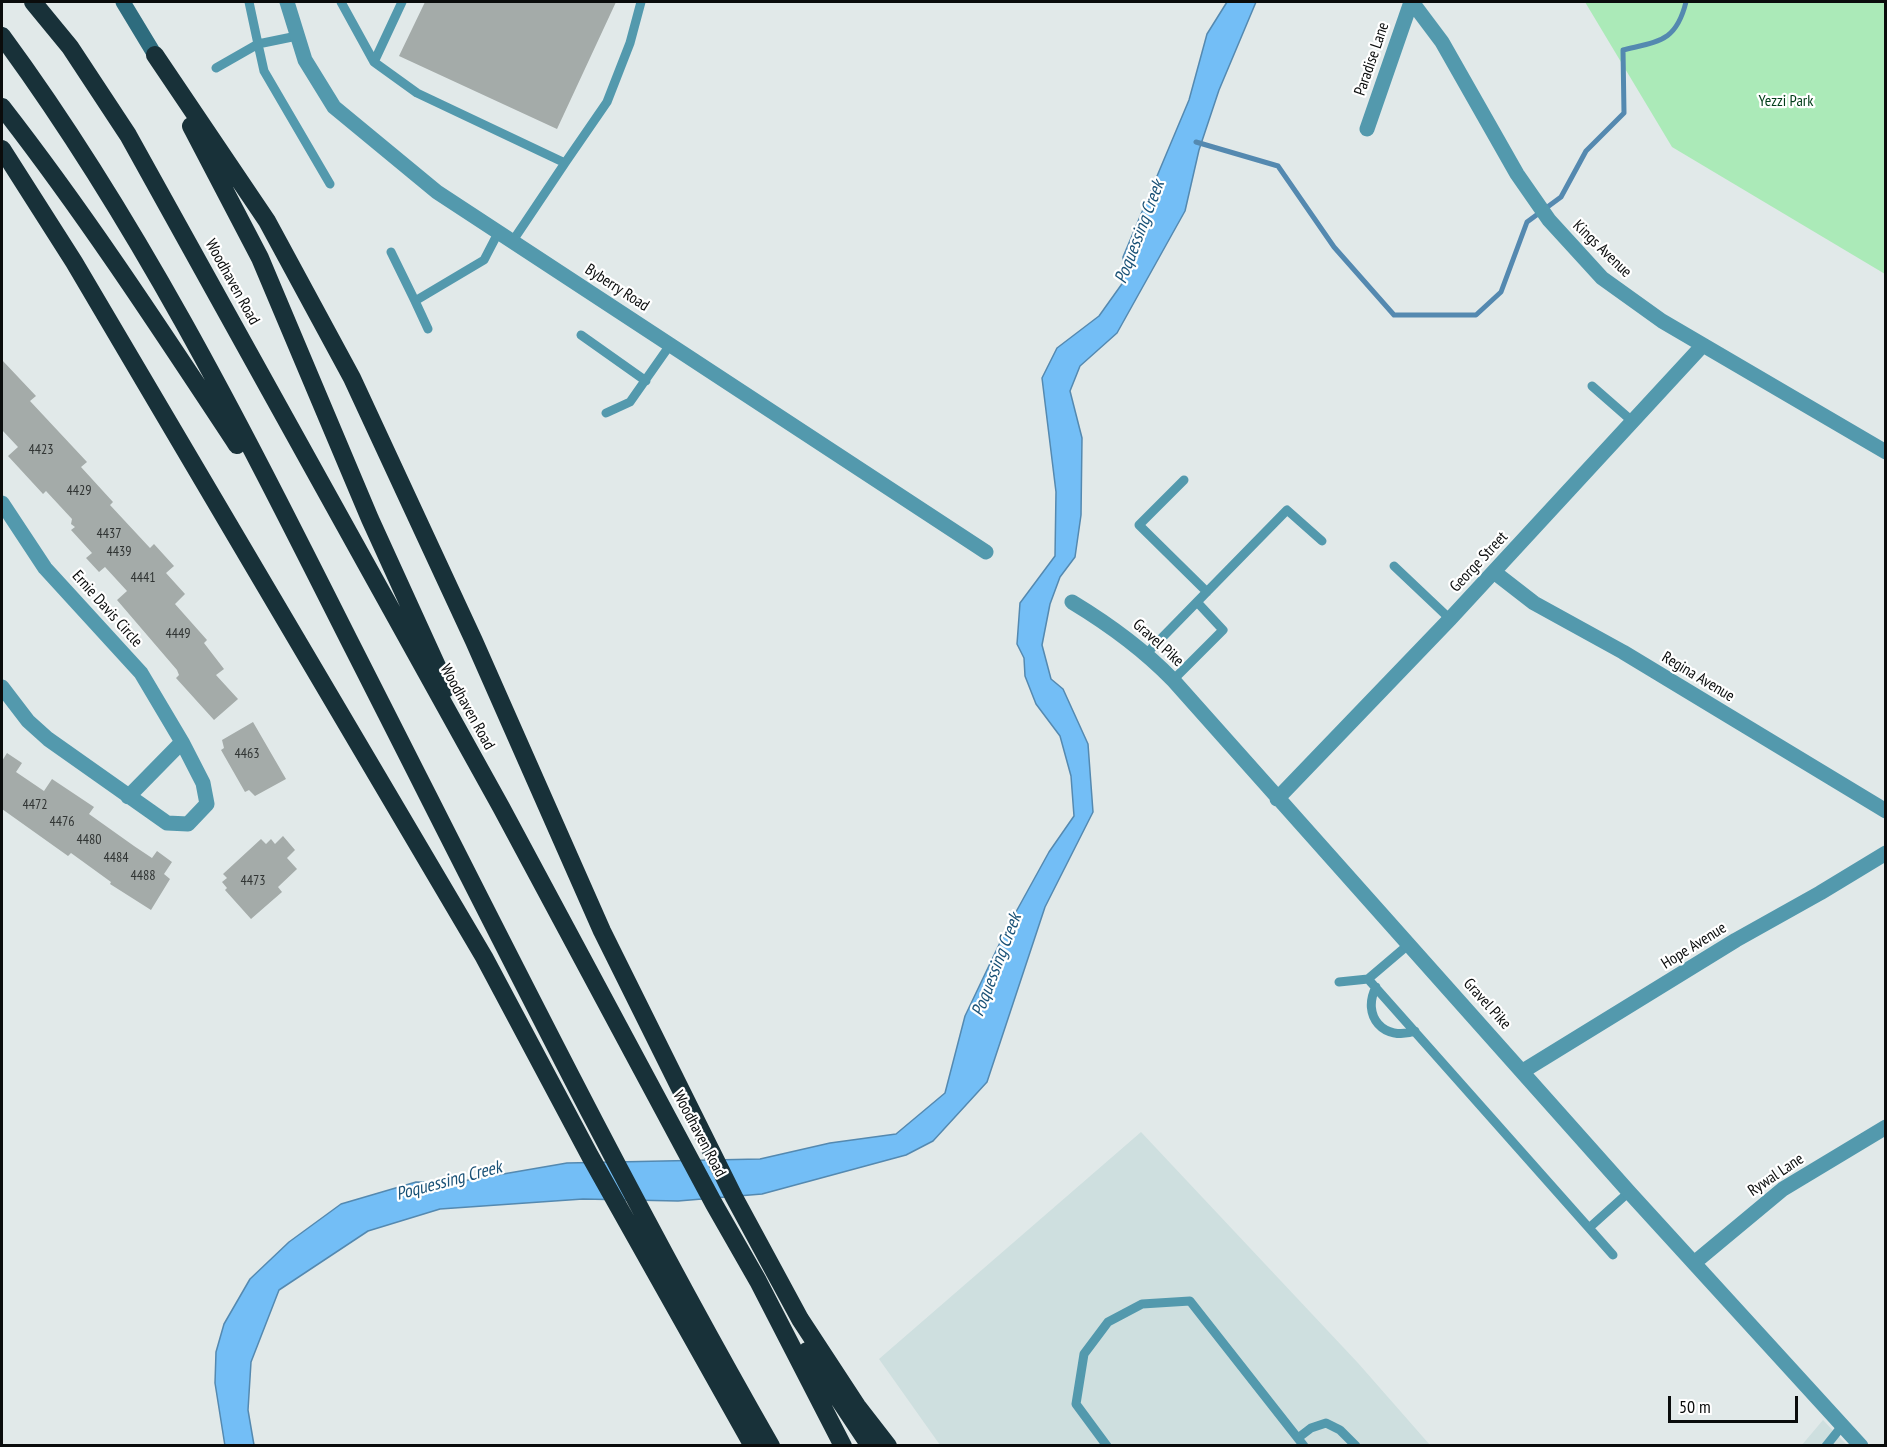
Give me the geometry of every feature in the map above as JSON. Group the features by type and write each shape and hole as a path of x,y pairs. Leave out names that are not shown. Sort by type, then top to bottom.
{"highway":[{"name":"Woodhaven Road","path":"33,2 70,47 128,135 501,807 683,1147 758,1281 843,1446"},
{"path":"2,36 84,153 133,233 185,326 296,535 610,1153 764,1446"},
{"path":"155,55 260,258 370,519 501,807"},
{"path":"155,55 267,221 352,378 474,641 602,931 734,1197 800,1319 857,1406 888,1446"},
{"path":"2,107 51,171 120,269 296,535"},
{"path":"2,149 74,262 484,957 590,1156 753,1446"},
{"path":"758,1281 785,1317 831,1391 870,1446"},
{"path":"696,1315 771,1446"}],"street":[{"path":"123,2 155,55"},
{"name":"Byberry Road","path":"287,2 305,60 334,107 437,192 986,552"},
{"name":"Paradise Lane","path":"1367,129 1412,2"},
{"name":"Kings Avenue","path":"1412,2 1442,42 1489,128 1549,220 1613,288 1703,345 1886,452"},
{"name":"George Street","path":"1277,799 1450,619 1703,345"},
{"name":"Ernie Davis Circle","path":"2,503 45,568 141,673 182,741 203,783 207,804 188,824 167,823 48,740 28,721 2,687"},
{"name":"Regina Avenue","path":"1494,572 1534,603 1623,652 1886,811"},
{"name":"Gravel Pike","path":"1072,602 1115,629 1147,653 1173,680 1629,1192 1861,1446"},
{"path":"128,797 182,741"},
{"name":"Hope Avenue","path":"1523,1071 1736,940 1886,853"},
{"name":"Rywal Lane","path":"1694,1263 1783,1189 1886,1127"}],"lane":[{"path":"249,2 264,71 330,184"},
{"path":"341,2 374,62 417,93 565,163"},
{"path":"374,62 402,2"},
{"path":"512,242 607,102 630,43 641,2"},
{"path":"216,68 258,44 297,36"},
{"path":"415,301 484,260 498,233"},
{"path":"391,252 428,329"},
{"path":"581,335 646,381"},
{"path":"606,413 630,402 670,345"},
{"path":"1592,386 1632,420"},
{"path":"1184,480 1139,525 1207,592"},
{"path":"1147,653 1287,510 1322,542"},
{"path":"1394,566 1450,619"},
{"path":"1173,680 1223,630 1197,602"},
{"path":"1339,982 1368,979 1408,945"},
{"path":"1368,979 1613,1255"},
{"path":"1376,987 1370,1006 1378,1025 1395,1035 1414,1031"},
{"path":"1588,1228 1629,1192"},
{"path":"1107,1446 1076,1404 1084,1354 1108,1322 1142,1304 1190,1301 1301,1442 1311,1428 1326,1423 1340,1430 1356,1446"},
{"path":"1826,1446 1842,1426"}],"shaded area":[{"path":"1141,1132 1358,1363 1430,1445 940,1445 879,1359"},
{"path":"1823,1420 1847,1445 1801,1446"}],"green space":[{"name":"Yezzi Park","path":"1585,2 1885,2 1885,274 1672,147"}],"water":[{"name":"Poquessing Creek","path":"1227,2 1256,2 1219,90 1199,150 1185,211 1117,333 1080,366 1070,391 1082,438 1081,515 1075,557 1060,577 1050,604 1042,645 1051,679 1063,689 1088,744 1093,812 1045,907 987,1082 933,1141 906,1155 762,1194 678,1201 583,1199 440,1209 368,1231 279,1290 251,1362 248,1410 254,1445 225,1446 215,1383 216,1352 224,1324 250,1279 289,1242 341,1204 416,1182 451,1183 567,1163 760,1159 830,1143 896,1134 945,1093 965,1016 1006,930 1049,852 1074,816 1071,776 1060,736 1036,704 1025,676 1024,658 1017,644 1020,603 1055,556 1056,492 1042,378 1057,348 1099,316 1124,281 1123,257 1189,100 1207,34"}],"building":[{"path":"425,2 616,2 557,129 399,56"},
{"path":"2,360 36,396 30,401 87,462 81,467 113,502 110,505 150,548 154,544 174,566 166,573 185,594 175,604 207,640 204,643 224,669 216,675 238,699 214,720 176,678 179,675 177,670 117,600 127,591 105,567 99,572 86,558 92,553 71,530 75,527 71,524 72,519 46,491 43,494 8,456 18,447 2,430"},
{"path":"253,722 286,779 255,796 249,790 245,792 221,750 224,748 222,740"},
{"path":"7,753 22,763 16,772 44,791 52,779 94,807 89,814 134,846 152,858 157,851 172,862 164,874 170,879 151,910 110,884 111,882 71,853 68,856 2,809 2,761"},
{"path":"283,836 295,850 287,858 297,869 278,887 282,892 251,919 225,890 227,888 222,882 227,878 223,874 261,839 266,844 271,839 275,844"}],"waterway":[{"path":"1196,142 1278,166 1334,247 1394,315 1476,315 1501,292 1527,222 1561,197 1586,151 1624,113 1623,50 1664,38 1677,25 1686,2"}]}
